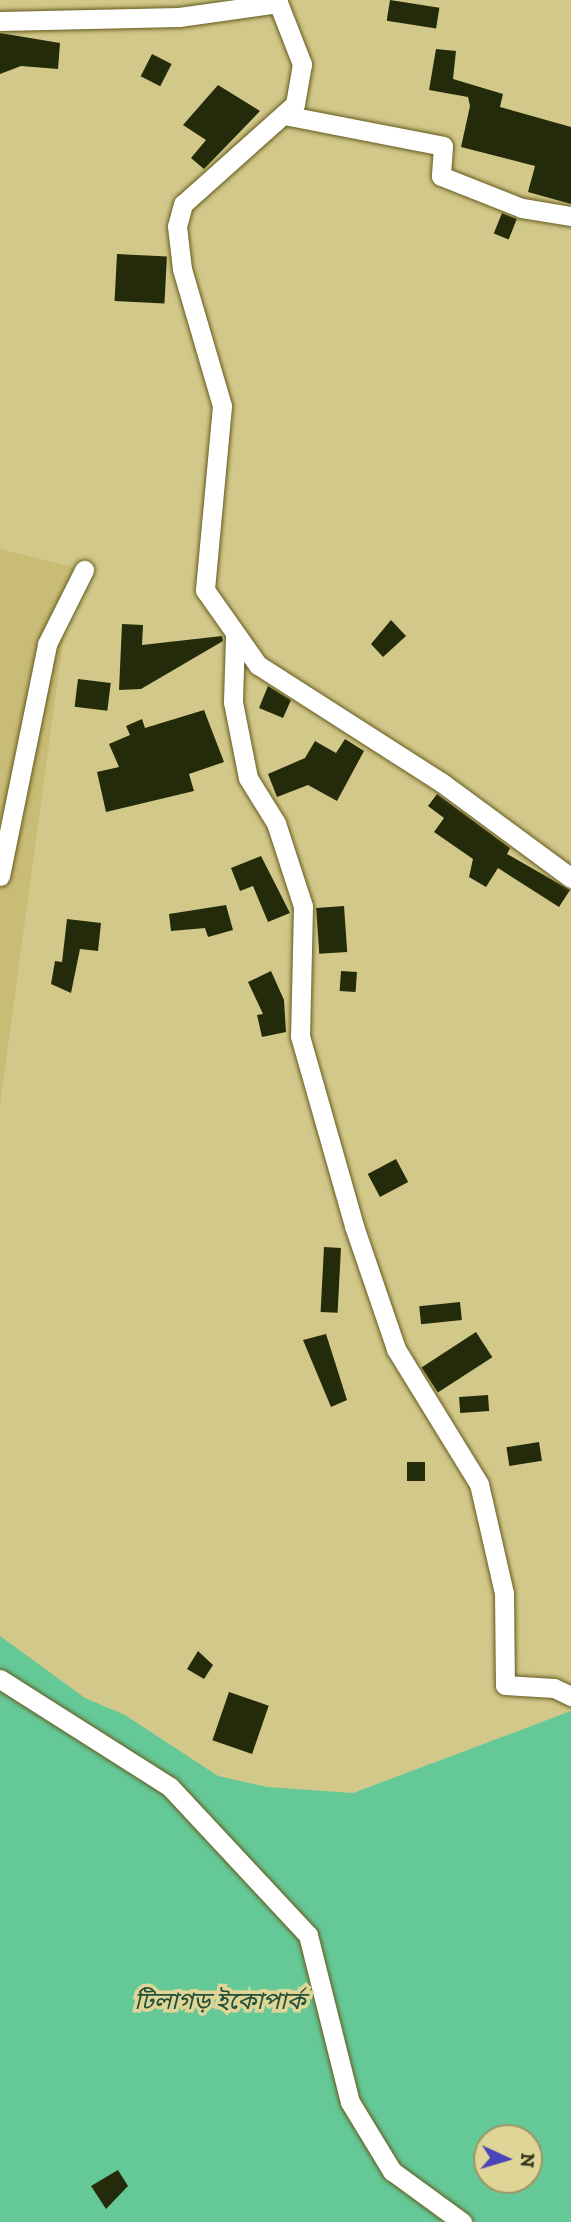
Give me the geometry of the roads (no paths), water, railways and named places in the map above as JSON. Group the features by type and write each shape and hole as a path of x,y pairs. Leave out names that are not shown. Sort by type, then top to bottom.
{"street":[{"path":"0,21 179,17 278,1 302,64 295,104 183,204 177,226 182,269 222,406 205,590 235,637 258,665 441,782 571,878"},
{"path":"284,115 443,146 441,176 522,208 571,216"},
{"path":"0,876 47,644 84,569"},
{"path":"235,637 233,702 248,778 276,823 303,906 300,1036 354,1226 396,1349 479,1484 505,1593 505,1685 554,1688 571,1696"},
{"path":"0,1679 170,1787 308,1935 350,2102 392,2171 462,2222"}],"park label":[{"name":"টিলাগড় ইকোপার্ক","path":"220,2001"}]}
